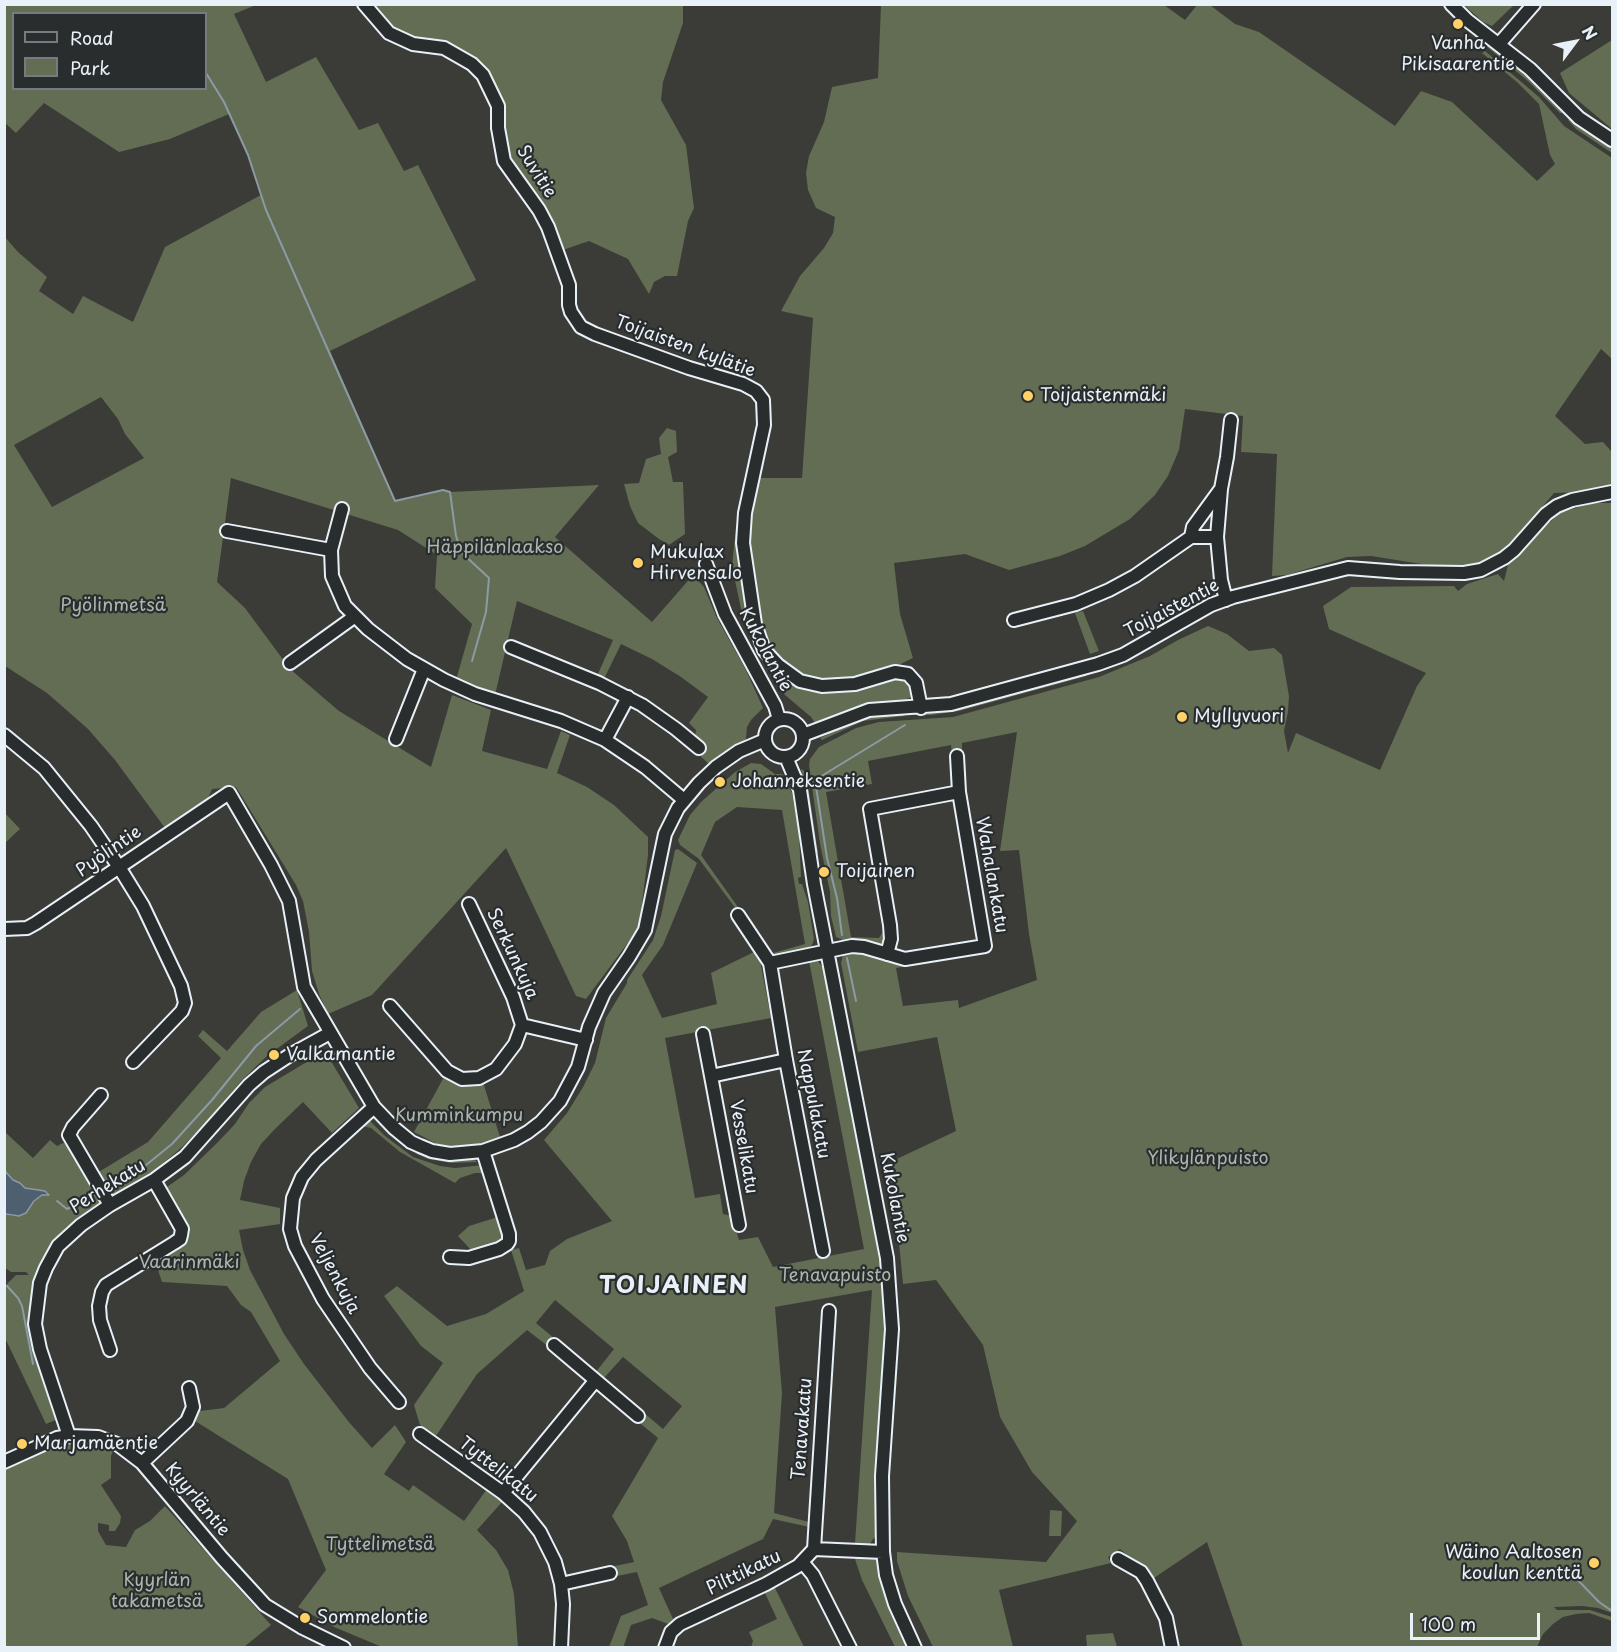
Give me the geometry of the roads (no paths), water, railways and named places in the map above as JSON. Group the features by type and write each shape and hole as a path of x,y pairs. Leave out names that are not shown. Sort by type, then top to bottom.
{"street":[{"name":"Suvitie","path":"364,4 389,33 413,44 444,48 472,64 483,75 498,106 498,128 504,160 539,210 557,252"},
{"path":"1451,4 1467,20 1530,69 1579,118 1612,140"},
{"path":"1499,44 1534,4"},
{"name":"Toijaisten kylätie","path":"557,252 569,285 569,305 574,318 581,327 689,368 743,384 756,391 763,400 764,425 745,513 743,543 755,624 764,650 778,665 800,681 822,686 855,684 895,672 908,674 916,683 921,708"},
{"path":"1226,600 1221,580 1217,537 1231,420"},
{"path":"1191,537 1193,527 1221,489"},
{"name":"Toijaistentie","path":"803,735 869,710 921,708 961,702 1098,664 1123,655 1201,610 1226,600 1348,568 1464,573 1481,570 1504,558 1546,514 1557,506 1612,492"},
{"path":"342,509 331,550 331,570 335,585 345,606 354,617 383,643 424,669 467,690 561,721 605,740 645,767 684,800"},
{"path":"227,531 331,550"},
{"path":"1014,620 1076,604 1109,590 1135,576 1191,537 1217,537"},
{"name":"Kukolantie","path":"706,564 725,614 775,706 779,719"},
{"path":"290,663 354,617"},
{"path":"511,646 628,697 658,715 699,748"},
{"path":"396,739 424,669"},
{"path":"605,740 628,697"},
{"path":"779,719 794,722 803,735 800,748 794,754 786,757 772,753 765,740 768,727 779,719"},
{"path":"4,735 50,776 91,826 119,867 158,934 185,997 182,1011 133,1062"},
{"path":"330,1033 374,1107 411,1142 432,1151 450,1154 483,1151 514,1140 528,1132 552,1111 567,1090 578,1067 594,1014 604,993 645,930 665,834 684,800 699,783 728,758 765,740"},
{"name":"Wahalankatu","path":"826,951 860,947 905,959 985,946 959,792 957,756"},
{"name":"Kukolantie","path":"786,757 800,790 826,951 882,1230 889,1281 892,1329 882,1476 883,1552 886,1575 895,1604 915,1647"},
{"path":"887,954 891,939 890,925 870,809 959,792"},
{"name":"Pyölintie","path":"4,929 18,929 36,923 229,793 271,866 288,901 304,987 330,1033"},
{"name":"Serkunkuja","path":"469,904 513,997 522,1025 586,1040"},
{"name":"Nappulakatu","path":"738,915 770,963 786,1060 823,1251"},
{"path":"770,963 826,951"},
{"path":"390,1006 447,1071 462,1079 478,1078 496,1069 515,1044 522,1025"},
{"name":"Perhekatu","path":"69,1436 35,1324 38,1294 46,1269 58,1246 81,1225 110,1205 154,1180 185,1157 256,1078 290,1055 330,1033"},
{"name":"Vesselikatu","path":"703,1034 739,1225"},
{"path":"711,1076 786,1060"},
{"path":"101,1095 73,1127 69,1136 110,1205"},
{"name":"Veljenkuja","path":"374,1107 315,1160 302,1177 293,1198 290,1229 296,1246 323,1299 370,1368 399,1402"},
{"path":"450,1257 469,1258 499,1249 509,1241 509,1234 483,1151"},
{"path":"110,1350 100,1320 99,1306 102,1292 112,1280 180,1239 182,1229 154,1180"},
{"name":"Tenavakatu","path":"814,1549 829,1311"},
{"path":"554,1345 638,1416"},
{"path":"503,1493 595,1381"},
{"path":"142,1463 187,1421 193,1407 189,1388"},
{"name":"Tyttelikatu","path":"420,1434 503,1493 524,1512 540,1532 555,1562 561,1584 563,1604 561,1647"},
{"name":"Kyyrläntie","path":"4,1462 57,1438 69,1436 84,1436 117,1444 142,1463 265,1605 327,1644 344,1647"},
{"path":"814,1549 883,1552"},
{"name":"Pilttikatu","path":"665,1647 671,1632 680,1624 766,1584 802,1563 814,1549"},
{"path":"1118,1559 1141,1572 1148,1581 1166,1618 1172,1647"},
{"path":"802,1563 813,1575 850,1647"},
{"path":"561,1584 610,1573"}],"water":[{"path":"5,1171 25,1188 45,1191 49,1195 42,1195 34,1201 26,1213 19,1216 6,1214 4,1212"}],"waterway":[{"path":"207,75 224,102 248,155 266,210 395,501 443,490 450,492 456,536 462,553 489,578 486,612 472,661"},
{"path":"842,935 815,780 905,725"},
{"path":"847,958 856,1001"},
{"path":"109,1188 135,1174 172,1144 256,1046 300,1009"},
{"path":"57,1201 67,1209 95,1195"},
{"path":"7,1286 22,1306 33,1364"},
{"path":"1572,1574 1599,1602 1612,1611"}],"place":[{"name":"Vanha Pikisaarentie","path":"1458,24"},
{"name":"Toijaistenmäki","path":"1028,396"},
{"name":"Mukulax Hirvensalo","path":"638,563"},
{"name":"Myllyvuori","path":"1182,717"},
{"name":"Johanneksentie","path":"720,782"},
{"name":"Toijainen","path":"824,872"},
{"name":"Valkamantie","path":"274,1055"},
{"name":"Marjamäentie","path":"22,1444"},
{"name":"Wäino Aaltosen koulun kenttä","path":"1594,1563"},
{"name":"Sommelontie","path":"305,1618"}],"district":[{"name":"TOIJAINEN","path":"674,1286"}],"park label":[{"name":"Häppilänlaakso","path":"495,548"},
{"name":"Pyölinmetsä","path":"113,606"},
{"name":"Kumminkumpu","path":"459,1116"},
{"name":"Ylikylänpuisto","path":"1208,1159"},
{"name":"Vaarinmäki","path":"189,1263"},
{"name":"Tenavapuisto","path":"835,1276"},
{"name":"Tyttelimetsä","path":"380,1545"},
{"name":"Kyyrlän takametsä","path":"157,1591"}]}
